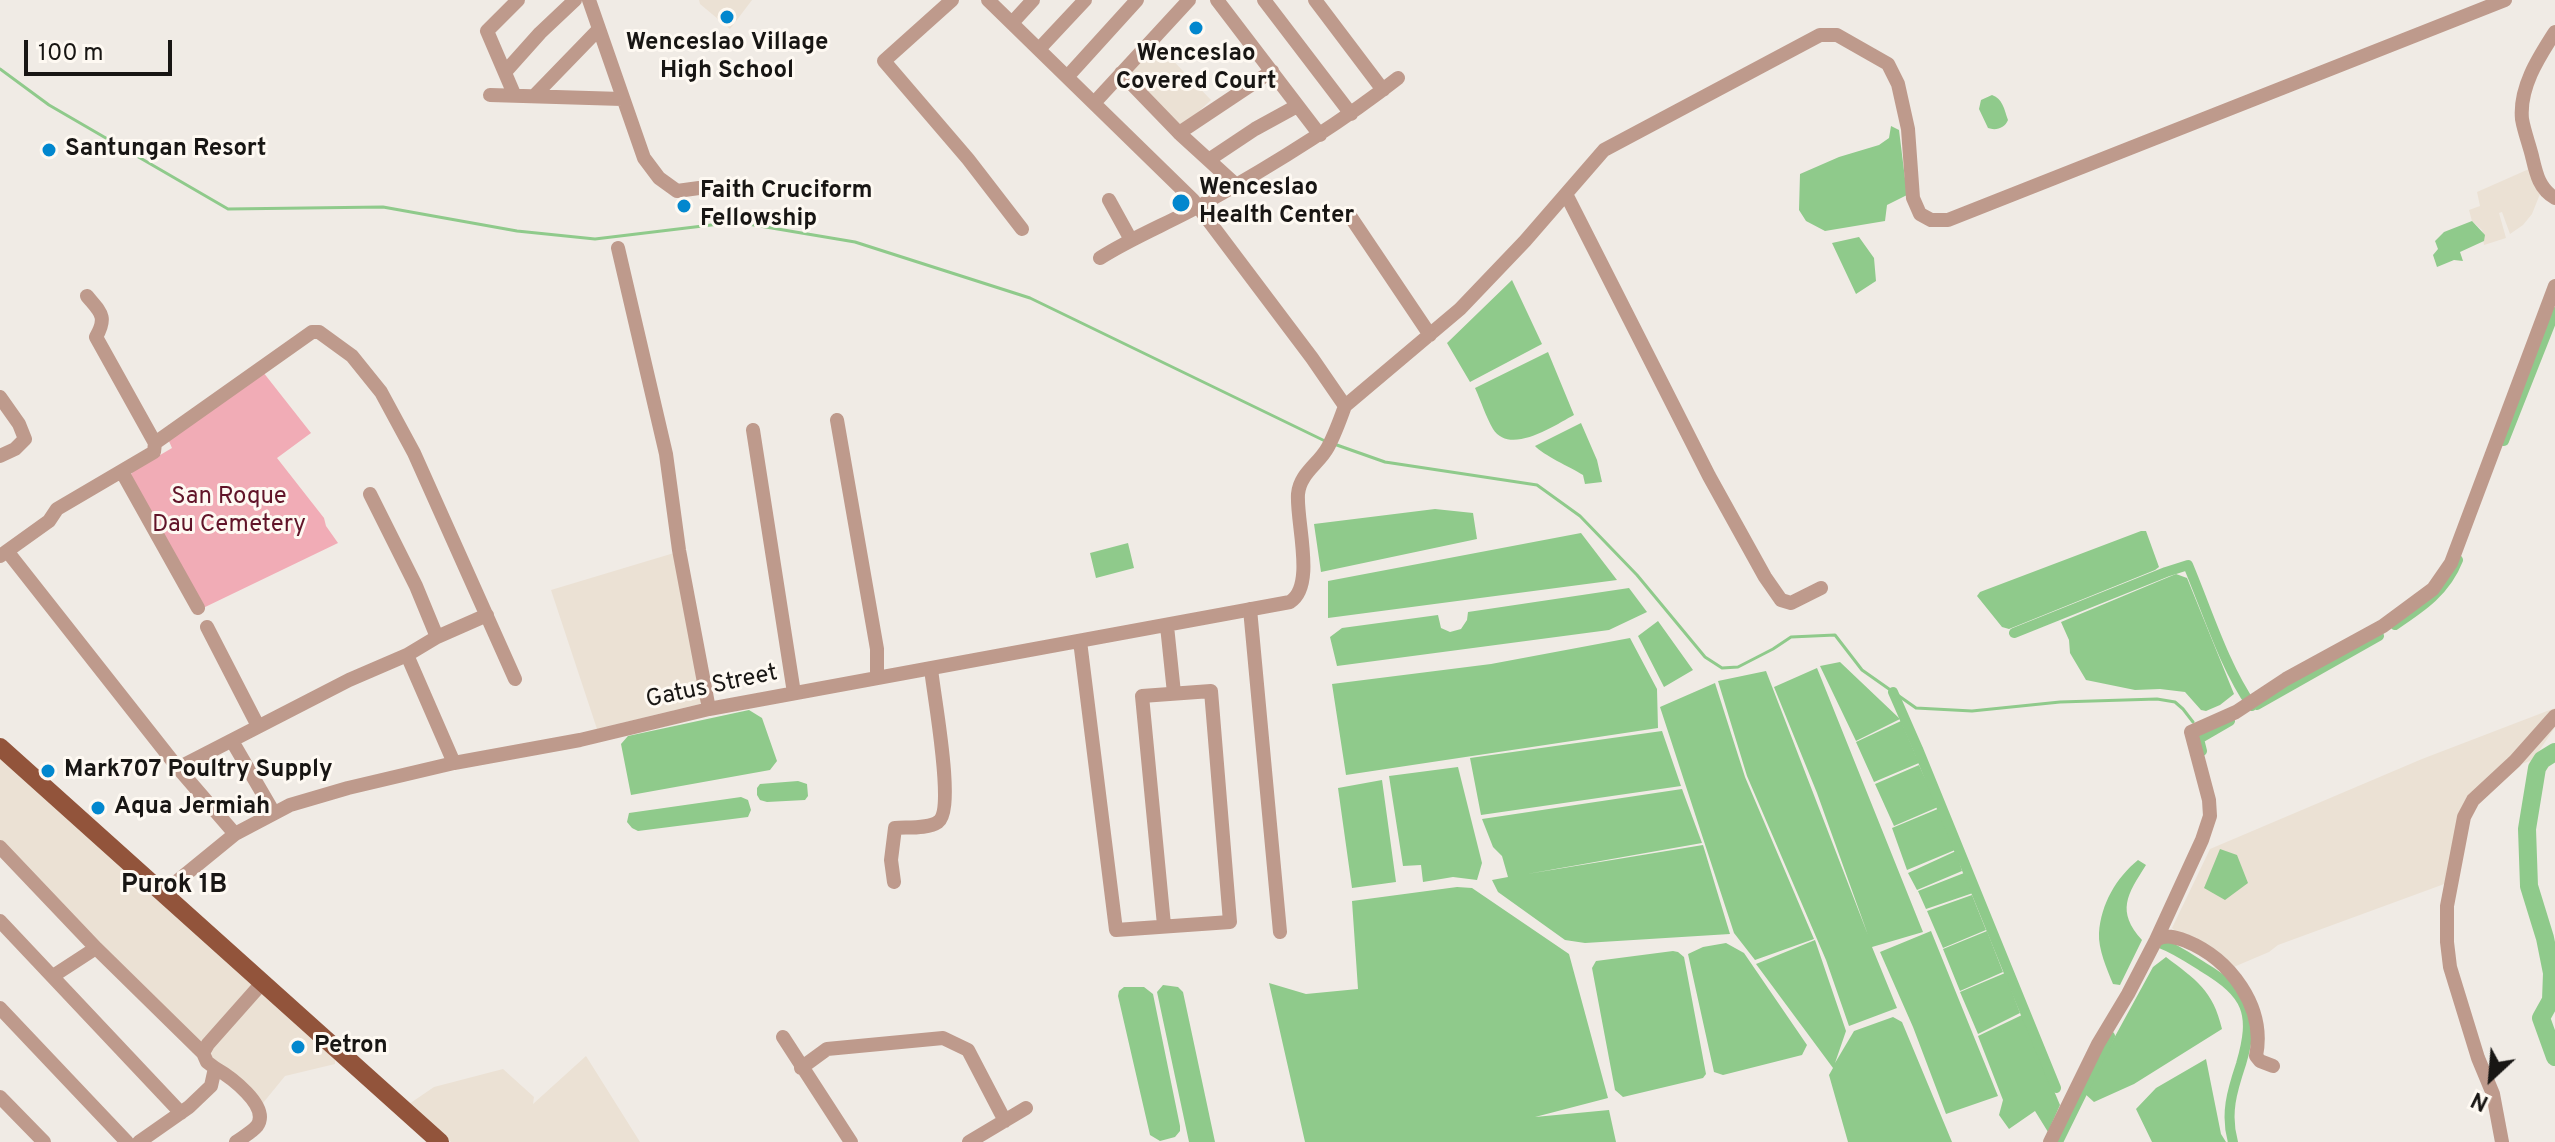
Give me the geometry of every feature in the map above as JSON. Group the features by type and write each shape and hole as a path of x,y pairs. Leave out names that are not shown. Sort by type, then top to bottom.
{"main road":[{"path":"0,747 440,1142"}],"street":[{"path":"514,94 487,31 518,0"},
{"path":"506,71 575,0"},
{"path":"589,0 644,158 659,178 677,191 699,188"},
{"path":"952,0 884,61 968,159 1022,229"},
{"path":"988,0 1199,206 1345,406 1460,309 1567,196 1604,150 1820,35 1837,35 1888,64 1898,84 1908,129 1913,198 1920,214 1931,220 1948,220 2505,0"},
{"path":"1012,23 1033,0"},
{"path":"1040,48 1085,0"},
{"path":"1068,76 1137,0"},
{"path":"1095,102 1189,0"},
{"path":"1217,0 1320,135"},
{"path":"1264,0 1351,114"},
{"path":"1315,0 1383,90"},
{"path":"534,96 598,30"},
{"path":"2555,32 2533,66 2522,118 2536,175 2545,193 2555,198"},
{"path":"1179,133 1272,71"},
{"path":"1121,73 1179,133 1236,185"},
{"path":"1100,258 1199,206 1320,135 1398,78"},
{"path":"490,95 622,99"},
{"path":"1210,159 1297,106"},
{"path":"1567,196 1709,476 1765,577 1781,600 1791,603 1821,588"},
{"path":"1109,200 1131,240"},
{"path":"1350,216 1430,335"},
{"path":"618,248 666,454 679,550 709,709"},
{"path":"2050,1142 2098,1044 2163,938 2210,816 2209,800 2191,732 2236,712 2383,626 2433,589 2451,563 2555,286"},
{"path":"87,296 102,315 96,337 154,448"},
{"path":"235,834 3,554 49,521 57,509 122,472 312,332 319,332 352,356 381,392 414,453 515,679"},
{"path":"0,397 19,424 25,439 21,445 0,456"},
{"name":"Gatus Street","path":"164,892 235,834 290,805 348,788 454,763 580,740 709,709 1290,602 1301,592 1303,577 1298,495 1301,480 1327,450 1345,406"},
{"path":"837,420 877,649 877,678"},
{"path":"753,430 794,693"},
{"path":"122,472 198,608"},
{"path":"370,494 416,586 437,637"},
{"path":"1250,609 1280,932"},
{"path":"178,768 349,680 487,615"},
{"path":"1167,626 1174,693"},
{"path":"207,627 258,726"},
{"path":"1080,641 1116,930 1230,922 1211,691 1142,696 1164,925"},
{"path":"407,655 454,763"},
{"path":"894,882 891,860 895,828 936,823 942,819 945,808 944,763 931,668"},
{"path":"2502,1142 2493,1094 2478,1058 2450,967 2447,906 2464,817 2473,800 2515,761 2555,716"},
{"path":"232,741 274,813"},
{"path":"0,847 96,948 203,1053 207,1062 237,1082 259,1109 261,1118 257,1126 236,1142"},
{"path":"0,921 181,1113"},
{"path":"2163,938 2205,949 2237,978 2255,1016 2259,1041 2256,1056 2273,1066"},
{"path":"53,976 96,948"},
{"path":"203,1053 263,982"},
{"path":"0,1008 127,1142"},
{"path":"783,1037 851,1142"},
{"path":"801,1068 827,1049 943,1038 968,1050 1005,1121"},
{"path":"139,1142 181,1113 211,1086 215,1068"},
{"path":"0,1097 44,1142"},
{"path":"969,1142 1026,1108"}],"shaded area":[{"name":"Wenceslao Village High School","path":"699,0 752,0 730,29"},
{"path":"1156,43 1211,100 1179,130 1124,74"},
{"path":"1992,95 2001,102 2008,120 1997,129 1988,128 1979,109 1981,100"},
{"path":"1891,126 1899,130 1907,195 1887,205 1885,221 1825,231 1806,221 1799,210 1800,174 1839,157 1879,145 1889,138"},
{"path":"2529,169 2540,194 2532,214 2510,234 2502,212 2499,213 2506,238 2484,245 2482,230 2472,221 2469,210 2480,206 2477,192"},
{"path":"2472,221 2485,235 2484,241 2460,252 2463,261 2454,260 2437,267 2433,255 2438,249 2435,241 2444,232"},
{"path":"1859,237 1874,258 1876,281 1856,294 1832,243"},
{"path":"1512,280 1542,344 1470,382 1447,343"},
{"path":"1548,352 1574,415 1533,436 1510,440 1501,437 1490,424 1475,388"},
{"path":"1581,423 1597,460 1602,482 1585,484 1583,475 1535,446"},
{"path":"1435,509 1473,513 1477,539 1321,572 1314,524"},
{"path":"2146,531 2159,567 2155,570 2009,629 2002,627 1977,596 1980,592"},
{"path":"1581,533 1617,580 1328,618 1328,581"},
{"path":"1128,543 1134,568 1096,578 1090,553"},
{"path":"674,553 703,697 700,704 597,729 551,590"},
{"path":"2176,574 2187,578 2234,694 2206,711 2201,710 2185,692 2135,690 2086,680 2070,653 2069,640 2061,622"},
{"path":"1629,588 1647,612 1609,630 1337,666 1330,637 1342,628 1438,615 1441,628 1450,632 1461,629 1468,612"},
{"path":"1658,621 1693,670 1664,687 1638,636"},
{"path":"1630,638 1657,689 1658,728 1346,775 1332,684 1491,664"},
{"path":"1840,662 1900,719 1856,741 1820,666"},
{"path":"1817,668 1923,932 1872,947 1897,1008 1849,1026 1826,960 1747,776 1718,681 1766,671 1868,935 1817,793 1774,687"},
{"path":"1715,683 1745,777 1814,939 1755,960 1734,933 1660,707"},
{"path":"2555,708 2555,727 2533,760 2490,775 2467,803 2447,883 2278,945 2229,969 2191,945 2172,928 2210,849 2422,759"},
{"path":"749,710 762,718 777,761 770,770 631,795 621,744 628,736"},
{"path":"1901,721 1919,763 1874,782 1856,742"},
{"path":"1662,731 1681,786 1481,815 1470,758"},
{"path":"0,753 254,983 204,1045 0,844"},
{"path":"1919,765 1938,807 1894,826 1875,784"},
{"path":"1458,767 1482,863 1477,880 1453,877 1423,882 1421,865 1403,866 1389,776"},
{"path":"1382,780 1396,882 1352,888 1338,788"},
{"path":"798,781 807,784 808,796 805,800 767,802 757,795 760,784"},
{"path":"1682,789 1702,843 1527,874 1703,845 1730,934 1585,943 1565,940 1498,892 1492,880 1508,877 1502,856 1493,847 1482,819"},
{"path":"741,797 748,800 751,810 748,817 638,831 627,822 629,813"},
{"path":"1940,808 1955,850 1907,870 1892,828"},
{"path":"2220,849 2237,855 2248,883 2225,900 2204,888"},
{"path":"1956,851 1962,871 1917,890 1908,873"},
{"path":"2138,860 2146,865 2130,894 2127,911 2134,930 2142,940 2120,985 2113,984 2100,946 2100,922 2111,892"},
{"path":"1964,873 1973,893 1926,909 1918,891"},
{"path":"1457,887 1472,888 1569,954 1608,1098 1535,1117 1609,1110 1616,1142 1305,1142 1269,983 1306,994 1358,989 1352,901"},
{"path":"1972,895 1986,930 1943,948 1927,911"},
{"path":"1931,931 1998,1096 1946,1114 1880,952"},
{"path":"1987,931 2003,972 1960,991 1943,949"},
{"path":"1815,940 1846,1031 1835,1063 1854,1031 1893,1017 1902,1022 1952,1142 1848,1142 1829,1075 1833,1068 1756,964"},
{"path":"1726,943 1744,953 1807,1045 1802,1055 1723,1075 1714,1072 1688,954 1703,947"},
{"path":"1673,951 1684,957 1706,1074 1703,1078 1623,1097 1615,1090 1592,968 1596,961"},
{"path":"2166,957 2202,987 2214,1005 2222,1029 2134,1084 2094,1102 2084,1093 2153,967"},
{"path":"2005,973 2020,1013 1978,1034 1960,992"},
{"path":"1163,985 1178,987 1183,992 1215,1142 1189,1142 1157,992"},
{"path":"1124,987 1144,987 1153,994 1180,1126 1175,1137 1160,1141 1150,1135 1118,996"},
{"path":"262,993 335,1060 335,1064 285,1076 263,1103 262,1110 211,1055 213,1046"},
{"path":"2022,1015 2060,1105 2048,1132 2035,1111 2009,1129 1999,1115 2003,1100 1978,1036"},
{"path":"586,1056 640,1142 451,1142 409,1104 434,1087 503,1069 534,1097 533,1104"},
{"path":"2206,1059 2221,1134 2226,1142 2152,1142 2136,1109 2156,1088"}],"green space":[{"name":"San Roque Dau Cemetery","path":"263,372 311,433 277,458 324,518 338,543 201,609 129,478 133,471 172,448 168,439"}],"waterway":[{"path":"0,69 49,105 228,209 383,207 517,231 595,239 736,222 855,242 1030,298 1327,442"},
{"path":"2504,441 2555,312"},
{"path":"1334,444 1385,462 1537,485 1580,516 1637,575 1705,657 1722,668 1738,667 1791,637 1835,635 1862,670 1916,708 1972,711 2060,702 2157,699 2175,702 2193,722"},
{"path":"2395,625 2424,605 2440,589 2458,560"},
{"path":"2014,633 2188,565 2224,656 2252,706"},
{"path":"2257,705 2379,636"},
{"path":"1893,692 2056,1088"},
{"path":"2202,751 2199,739 2230,721"},
{"path":"2555,752 2542,760 2537,768 2527,829 2529,886 2552,973 2551,1000 2541,1018 2555,1057"},
{"path":"2160,943 2218,977 2239,996 2244,1006 2248,1031 2232,1093 2233,1142"},
{"path":"2058,1142 2110,1036"}],"place":[{"name":"Wenceslao Village High School","path":"727,17"},
{"name":"Wenceslao Covered Court","path":"1196,28"},
{"name":"Santungan Resort","path":"49,150"},
{"name":"Wenceslao Health Center","path":"1181,203"},
{"name":"Faith Cruciform Fellowship","path":"684,206"},
{"name":"Mark707 Poultry Supply","path":"48,771"},
{"name":"Aqua Jermiah","path":"98,808"},
{"name":"Petron","path":"298,1047"}],"district":[{"name":"Purok 1B","path":"174,887"}]}
